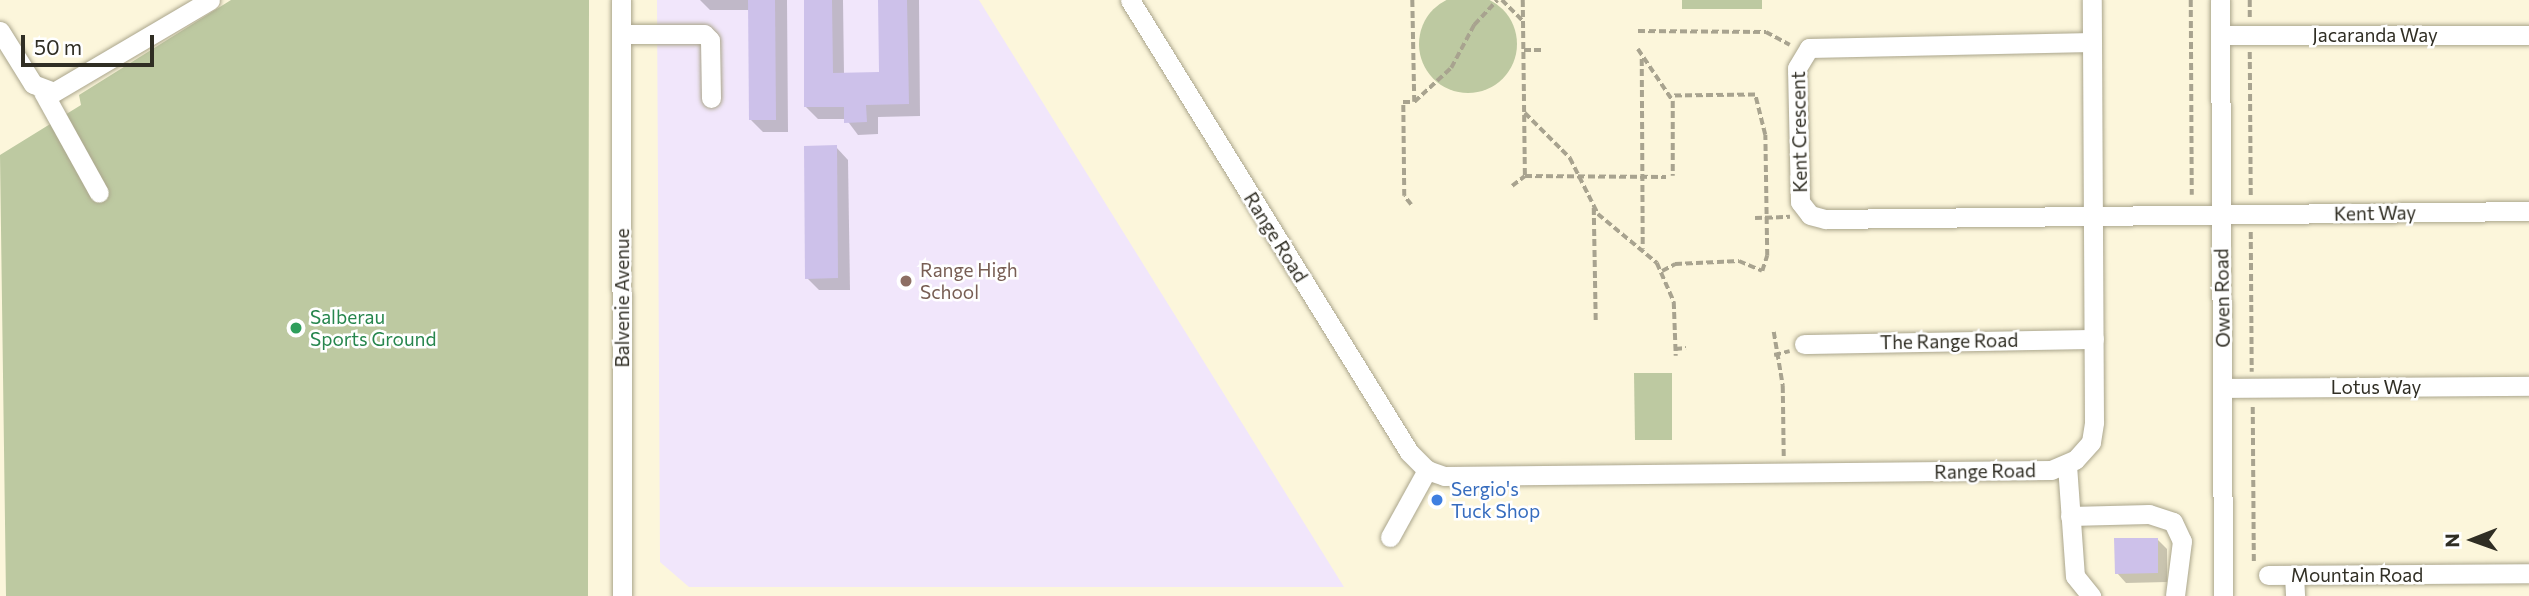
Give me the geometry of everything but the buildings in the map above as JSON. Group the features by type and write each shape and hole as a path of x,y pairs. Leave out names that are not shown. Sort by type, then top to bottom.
{"street":[{"path":"43,92 64,89 210,0"},
{"name":"Balvenie Avenue","path":"621,0 622,596"},
{"name":"Range Road","path":"1130,0 1409,452 1427,470 1456,476 2067,465"},
{"path":"2091,596 2075,576 2067,465 2083,453 2094,432 2092,0"},
{"name":"Owen Road","path":"2220,0 2223,596"},
{"path":"0,31 43,92 99,192"},
{"path":"621,34 704,34 710,40 711,98"},
{"name":"Jacaranda Way","path":"2220,36 2529,35"},
{"name":"Kent Crescent","path":"2092,42 1824,44 1804,53 1797,68 1798,194 1810,215 2221,215"},
{"name":"Kent Way","path":"2221,215 2529,211"},
{"name":"The Range Road","path":"1804,344 2094,339"},
{"name":"Lotus Way","path":"2224,388 2529,386"},
{"path":"1390,537 1427,470"},
{"path":"2070,516 2167,517 2182,541 2175,596"},
{"name":"Mountain Road","path":"2261,575 2529,573"},
{"path":"2294,575 2295,596"}],"path":[{"path":"1411,205 1404,196 1403,102 1414,103 1451,68 1474,25 1497,0"},
{"path":"1502,0 1524,22"},
{"path":"1523,0 1525,176"},
{"path":"2190,0 2192,195"},
{"path":"2250,0 2250,23"},
{"path":"1405,3 1412,2 1414,103"},
{"path":"1638,31 1766,32 1804,53"},
{"path":"1638,49 1671,96 1672,176"},
{"path":"1524,50 1543,50"},
{"path":"2250,50 2252,200"},
{"path":"1642,58 1643,249"},
{"path":"1661,271 1675,264 1739,261 1762,271 1766,217 1765,135 1755,95 1671,96"},
{"path":"1525,113 1560,146 1594,207 1643,249 1661,271 1674,302 1676,356"},
{"path":"1512,186 1525,176 1643,174 1666,177"},
{"path":"1594,207 1596,321"},
{"path":"1755,218 1794,216"},
{"path":"2251,227 2252,374"},
{"path":"1774,332 1783,386 1784,459"},
{"path":"1675,349 1686,348"},
{"path":"2253,407 2261,575"}],"shaded area":[{"name":"Range High School","path":"657,0 979,0 1344,587 689,587 660,562"}],"green space":[{"path":"1468,-5 1487,-1 1503,9 1513,25 1517,44 1513,63 1503,79 1487,89 1468,93 1449,89 1433,79 1423,63 1419,44 1423,25 1433,9 1449,-1"},
{"name":"Salberau Sports Ground","path":"231,0 589,0 588,596 6,596 0,155 81,105 79,95"},
{"path":"1682,0 1762,0 1762,9 1682,9"},
{"path":"1634,373 1672,373 1672,440 1635,440"}],"place":[{"name":"Range High School","path":"906,281"},
{"name":"Salberau Sports Ground","path":"296,328"},
{"name":"Sergio's Tuck Shop","path":"1437,500"}]}
